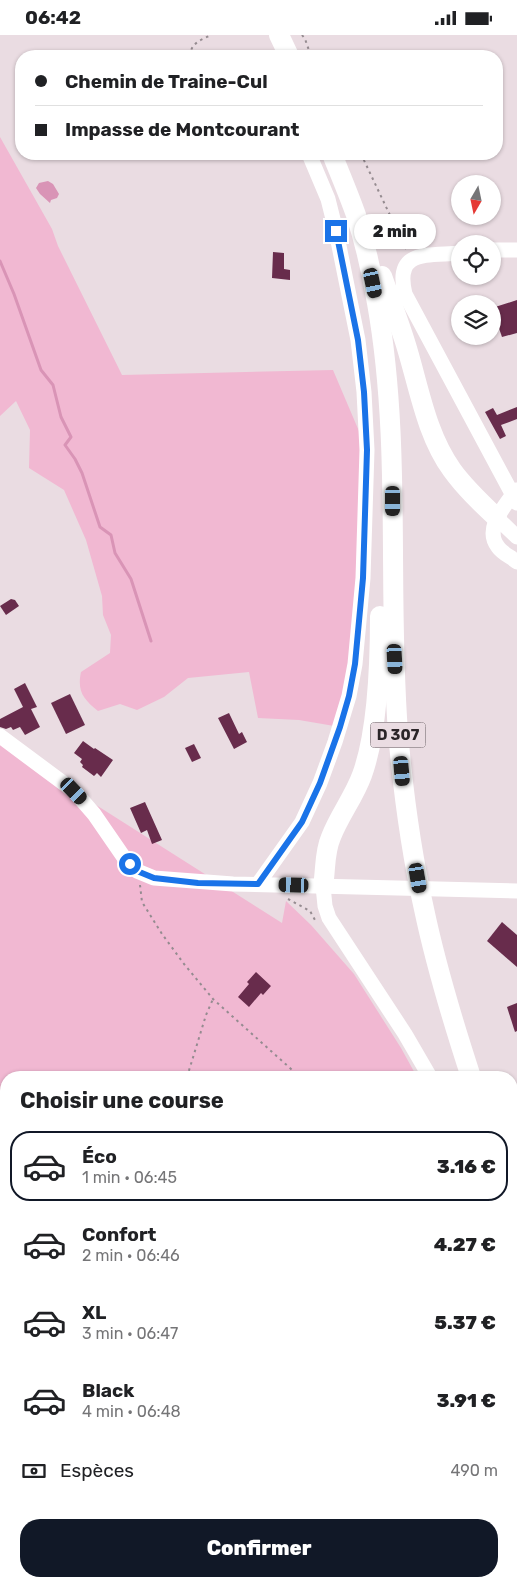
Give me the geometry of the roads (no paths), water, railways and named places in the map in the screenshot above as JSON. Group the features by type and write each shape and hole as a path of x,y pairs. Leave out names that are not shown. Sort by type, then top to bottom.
{"main road":[{"path":"279,35 286,50"},
{"name":"D 307","path":"335,160 356,215 369,264 377,303 387,384 393,501 392,577 394,646 403,786 423,908 441,978 469,1071"},
{"path":"336,160 360,207 406,343 426,416 434,437 451,469 475,497 497,518"},
{"path":"323,886 326,854 331,837 362,776 374,725 380,637 387,384"}],"street":[{"path":"258,884 302,822 320,783 335,742 349,696 355,664 363,578 367,450 364,392 358,340 328,199 312,160"},
{"path":"501,251 517,250"},
{"path":"451,254 418,257 407,262 402,271 401,280 405,294 515,496 497,518 493,530 497,547 517,562"},
{"path":"497,518 517,537"},
{"path":"0,736 74,791 94,814 125,859 137,871 154,878 258,884 517,891"},
{"path":"323,886 325,906 329,918 405,1034 427,1071"}],"waterway":[{"path":"0,261 41,370 53,385 61,417 71,437 65,445 82,473 100,527 111,535 115,553 131,579 151,641"}]}
